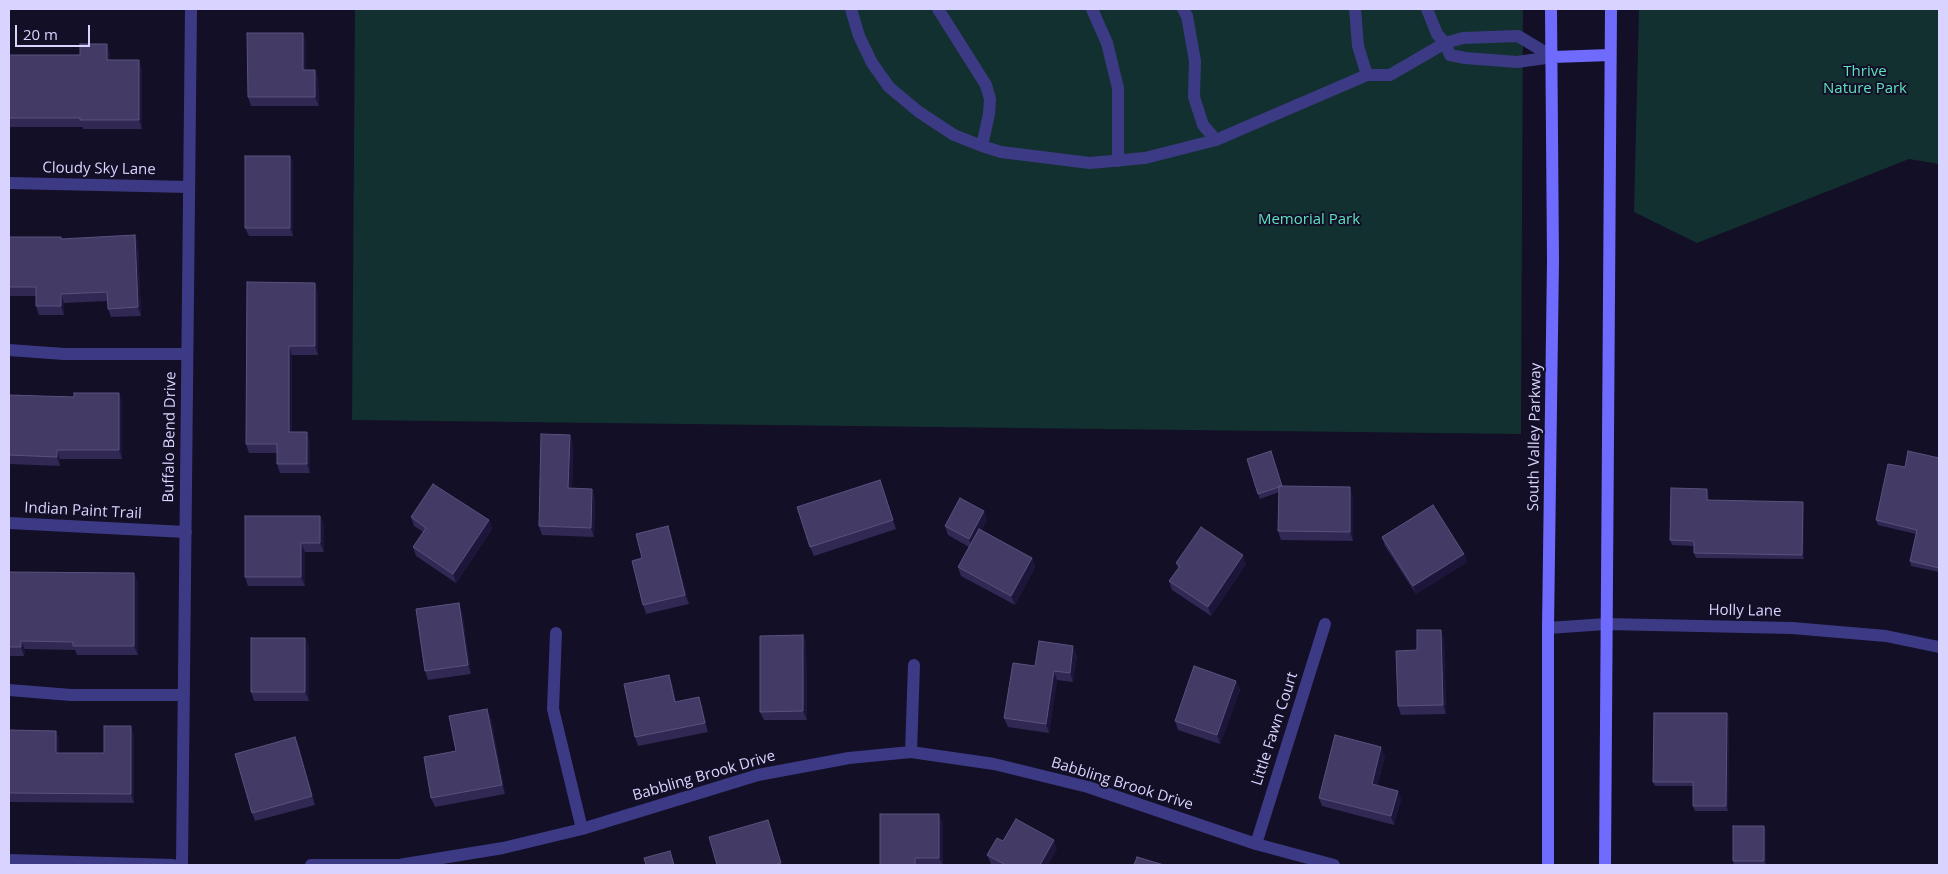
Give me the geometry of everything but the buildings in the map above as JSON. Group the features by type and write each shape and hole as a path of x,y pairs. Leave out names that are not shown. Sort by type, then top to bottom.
{"main road":[{"name":"South Valley Parkway","path":"1548,865 1548,628 1552,448 1553,57 1551,9"},
{"path":"1604,865 1611,9"},
{"path":"1553,57 1610,55"}],"street":[{"name":"Buffalo Bend Drive","path":"182,865 191,9"},
{"path":"851,9 859,36 872,63 889,87 919,112 954,135 1001,152 1090,163 1145,158 1216,140 1367,75 1390,76 1445,44 1463,38 1518,36 1553,57"},
{"path":"938,9 986,85 990,99 990,114 982,146"},
{"path":"1092,9 1107,43 1118,88 1118,161"},
{"path":"1183,9 1187,16 1196,61 1194,97 1203,124 1216,140"},
{"path":"1355,9 1358,46 1367,75"},
{"path":"1427,9 1437,34 1445,44 1450,55 1517,62 1553,57"},
{"name":"Cloudy Sky Lane","path":"9,183 189,187"},
{"path":"9,350 64,354 187,354"},
{"name":"Indian Paint Trail","path":"9,523 186,532"},
{"name":"Little Fawn Court","path":"1256,844 1325,624"},
{"name":"Holly Lane","path":"1548,628 1606,624 1792,628 1886,636 1939,647"},
{"path":"556,634 553,709 582,829"},
{"path":"911,752 914,666"},
{"path":"9,690 71,695 184,695"},
{"name":"Babbling Brook Drive","path":"311,865 399,865 503,848 582,829 758,775 849,758 911,752 994,764 1088,787 1256,844 1334,865"},
{"path":"9,860 173,865"}],"green space":[{"name":"Memorial Park","path":"355,9 1523,9 1521,434 352,420"},
{"name":"Thrive Nature Park","path":"1639,9 1939,9 1939,164 1909,159 1697,243 1634,212"}]}
